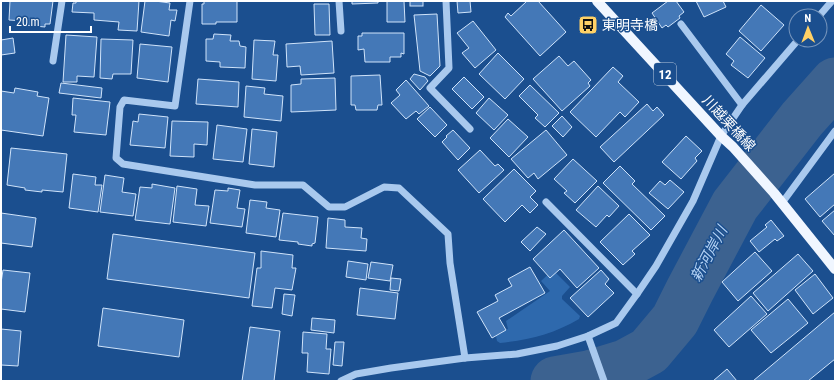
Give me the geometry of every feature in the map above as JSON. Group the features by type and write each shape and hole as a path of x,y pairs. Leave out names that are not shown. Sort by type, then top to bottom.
{"main road":[{"name":"川越栗橋線","path":"597,1 721,136 733,147 782,203 835,269"}],"street":[{"path":"53,61 62,1"},
{"path":"190,1 174,106 124,100 120,107 116,158 123,164 255,185 303,186 329,207 345,207 384,187 399,188 448,234 450,263 465,358"},
{"path":"339,1 341,31"},
{"path":"446,1 449,68 430,88 470,129"},
{"path":"681,24 742,105"},
{"path":"341,381 356,374 391,368 465,358 517,354 557,346 588,336 616,323 656,266 693,201 721,136 742,105 791,48"},
{"path":"782,203 835,131"},
{"path":"546,202 637,294"},
{"path":"588,336 604,381"}],"shaded area":[{"path":"553,270 570,287 562,296 562,299 580,316 579,319 560,329 541,336 510,342 500,343 497,341 496,336 508,329 506,321 550,291 541,281"}],"building":[{"path":"10,1 53,1 50,24 45,24 45,27 24,25 25,21 9,20"},
{"path":"76,1 139,1 137,31 118,30 119,22 94,20 94,13 72,12 73,3 76,3"},
{"path":"145,1 170,3 169,10 177,10 175,21 171,20 169,36 141,32"},
{"path":"204,1 237,1 237,22 202,24 202,4 204,4"},
{"path":"352,1 378,1 378,3 352,4"},
{"path":"387,1 404,1 405,22 387,22"},
{"path":"410,1 423,1 423,6 410,6"},
{"path":"457,1 470,1 471,12 458,13"},
{"path":"527,1 538,1 566,32 540,56 505,17 508,13 511,16"},
{"path":"668,1 676,1 684,12 679,16 680,18 668,27 666,25 662,28 652,13"},
{"path":"696,1 723,1 726,7 704,17"},
{"path":"314,4 329,4 330,35 315,35"},
{"path":"761,5 784,25 761,51 739,31"},
{"path":"437,14 440,66 430,76 420,71 414,15"},
{"path":"473,21 496,50 475,68 462,53 469,48 457,33"},
{"path":"362,33 404,33 404,54 401,53 401,57 390,57 390,62 365,62 364,49 358,50 358,36 362,36"},
{"path":"214,34 231,35 230,41 239,41 240,46 246,47 245,68 220,67 220,62 206,61 206,39 213,39"},
{"path":"66,35 97,37 94,77 77,76 77,82 63,82"},
{"path":"740,37 765,58 748,78 731,65 734,61 726,54"},
{"path":"13,38 15,53 1,55 1,40"},
{"path":"101,39 133,40 131,74 113,74 112,79 100,78"},
{"path":"254,40 275,41 273,55 278,55 276,81 252,79"},
{"path":"332,41 334,73 301,75 300,66 287,67 286,44"},
{"path":"140,44 172,47 168,82 137,78"},
{"path":"498,53 524,79 505,99 479,74"},
{"path":"559,56 568,66 574,61 591,80 588,83 590,86 562,111 533,79"},
{"path":"613,67 623,76 618,82 639,102 625,117 620,112 596,137 570,112"},
{"path":"414,74 425,77 428,81 420,90 410,79"},
{"path":"380,75 382,105 378,105 377,110 356,110 355,105 351,105 351,76"},
{"path":"464,77 484,97 472,109 452,89"},
{"path":"335,78 336,110 291,112 291,85 301,84 301,79"},
{"path":"198,79 239,82 238,107 196,104"},
{"path":"406,80 429,106 419,114 416,111 406,119 391,103 400,95 396,90"},
{"path":"61,83 102,88 101,98 59,93"},
{"path":"530,85 559,113 545,127 535,118 538,115 519,96"},
{"path":"246,86 265,88 264,94 283,96 281,121 244,117"},
{"path":"15,88 38,92 37,96 49,98 43,136 1,130 1,91 14,93"},
{"path":"73,98 110,102 106,135 74,132 76,115 72,115"},
{"path":"489,98 508,115 494,130 476,113"},
{"path":"647,104 653,111 657,107 664,115 614,162 600,147"},
{"path":"430,107 447,125 435,137 417,119"},
{"path":"139,114 168,117 165,148 130,145 133,121 138,122"},
{"path":"562,116 572,127 563,137 552,126"},
{"path":"508,119 528,137 509,157 490,138"},
{"path":"172,121 208,122 207,145 194,144 194,157 170,156"},
{"path":"217,125 247,129 243,162 213,159"},
{"path":"252,129 277,132 274,167 249,164"},
{"path":"453,130 470,148 458,160 442,142"},
{"path":"546,130 567,155 538,179 534,173 528,178 511,159"},
{"path":"686,136 702,151 695,158 697,161 681,179 662,162"},
{"path":"11,148 67,154 63,192 25,190 25,188 7,185"},
{"path":"480,150 495,166 498,164 504,170 479,193 458,170"},
{"path":"573,159 597,181 575,203 564,193 567,191 554,179"},
{"path":"620,166 635,181 632,184 665,216 651,230 603,183"},
{"path":"514,169 536,191 530,197 538,205 530,213 522,205 505,222 483,199"},
{"path":"835,173 835,204 820,217 805,199"},
{"path":"73,174 96,177 95,185 102,185 98,212 69,208"},
{"path":"105,175 124,178 122,192 136,194 133,216 100,212"},
{"path":"670,180 684,192 668,209 649,193 660,181 665,185"},
{"path":"152,184 175,188 170,224 135,220 140,187 152,188"},
{"path":"177,186 197,189 195,205 209,206 206,226 173,222"},
{"path":"598,186 619,206 609,217 607,215 596,227 576,210"},
{"path":"228,188 240,190 237,208 245,209 242,227 210,223 215,190 228,191"},
{"path":"250,200 267,202 266,208 280,210 276,237 246,233"},
{"path":"835,210 835,236 822,221"},
{"path":"1,213 36,218 32,247 1,243"},
{"path":"283,213 318,217 315,243 312,244 312,246 298,244 298,242 279,240"},
{"path":"629,214 650,235 632,251 635,254 623,265 600,242"},
{"path":"328,218 345,220 345,227 362,228 361,238 367,239 366,251 326,248"},
{"path":"771,220 784,236 777,241 775,239 759,252 750,241 767,227 765,225"},
{"path":"537,227 546,234 530,251 521,242"},
{"path":"564,230 599,268 577,288 560,269 550,278 533,259"},
{"path":"113,234 255,253 249,298 107,279"},
{"path":"261,251 293,255 292,268 296,268 292,290 275,288 272,308 252,306 257,268 261,268"},
{"path":"755,252 772,271 738,301 722,282"},
{"path":"798,254 813,271 768,311 753,293"},
{"path":"348,261 368,264 366,280 346,277"},
{"path":"371,262 393,265 390,281 368,278"},
{"path":"530,267 545,293 499,318 506,330 492,338 477,312 498,301 495,295 512,286 508,279"},
{"path":"3,270 30,273 25,312 1,309 1,283"},
{"path":"601,270 609,279 605,284 614,293 588,317 570,298"},
{"path":"815,274 833,298 813,314 795,290"},
{"path":"391,278 401,279 399,291 390,290"},
{"path":"360,288 398,293 395,319 357,315"},
{"path":"284,294 295,295 292,316 282,314"},
{"path":"751,296 767,314 729,347 714,330"},
{"path":"788,299 808,323 771,353 751,330"},
{"path":"103,308 184,320 179,357 98,346"},
{"path":"835,312 835,359 808,381 753,381"},
{"path":"312,318 335,320 334,333 311,330"},
{"path":"250,327 280,331 274,381 242,381"},
{"path":"1,329 21,331 18,366 1,365"},
{"path":"303,332 327,334 326,349 331,349 329,374 307,372 308,353 302,353"},
{"path":"335,342 344,342 342,366 333,365"},
{"path":"727,369 737,381 713,381"}],"waterway":[{"name":"新河岸川","path":"555,381 589,375 625,364 649,351 675,320 735,205 802,119 835,82"}],"place":[{"name":"東明寺橋","path":"588,25"}]}
